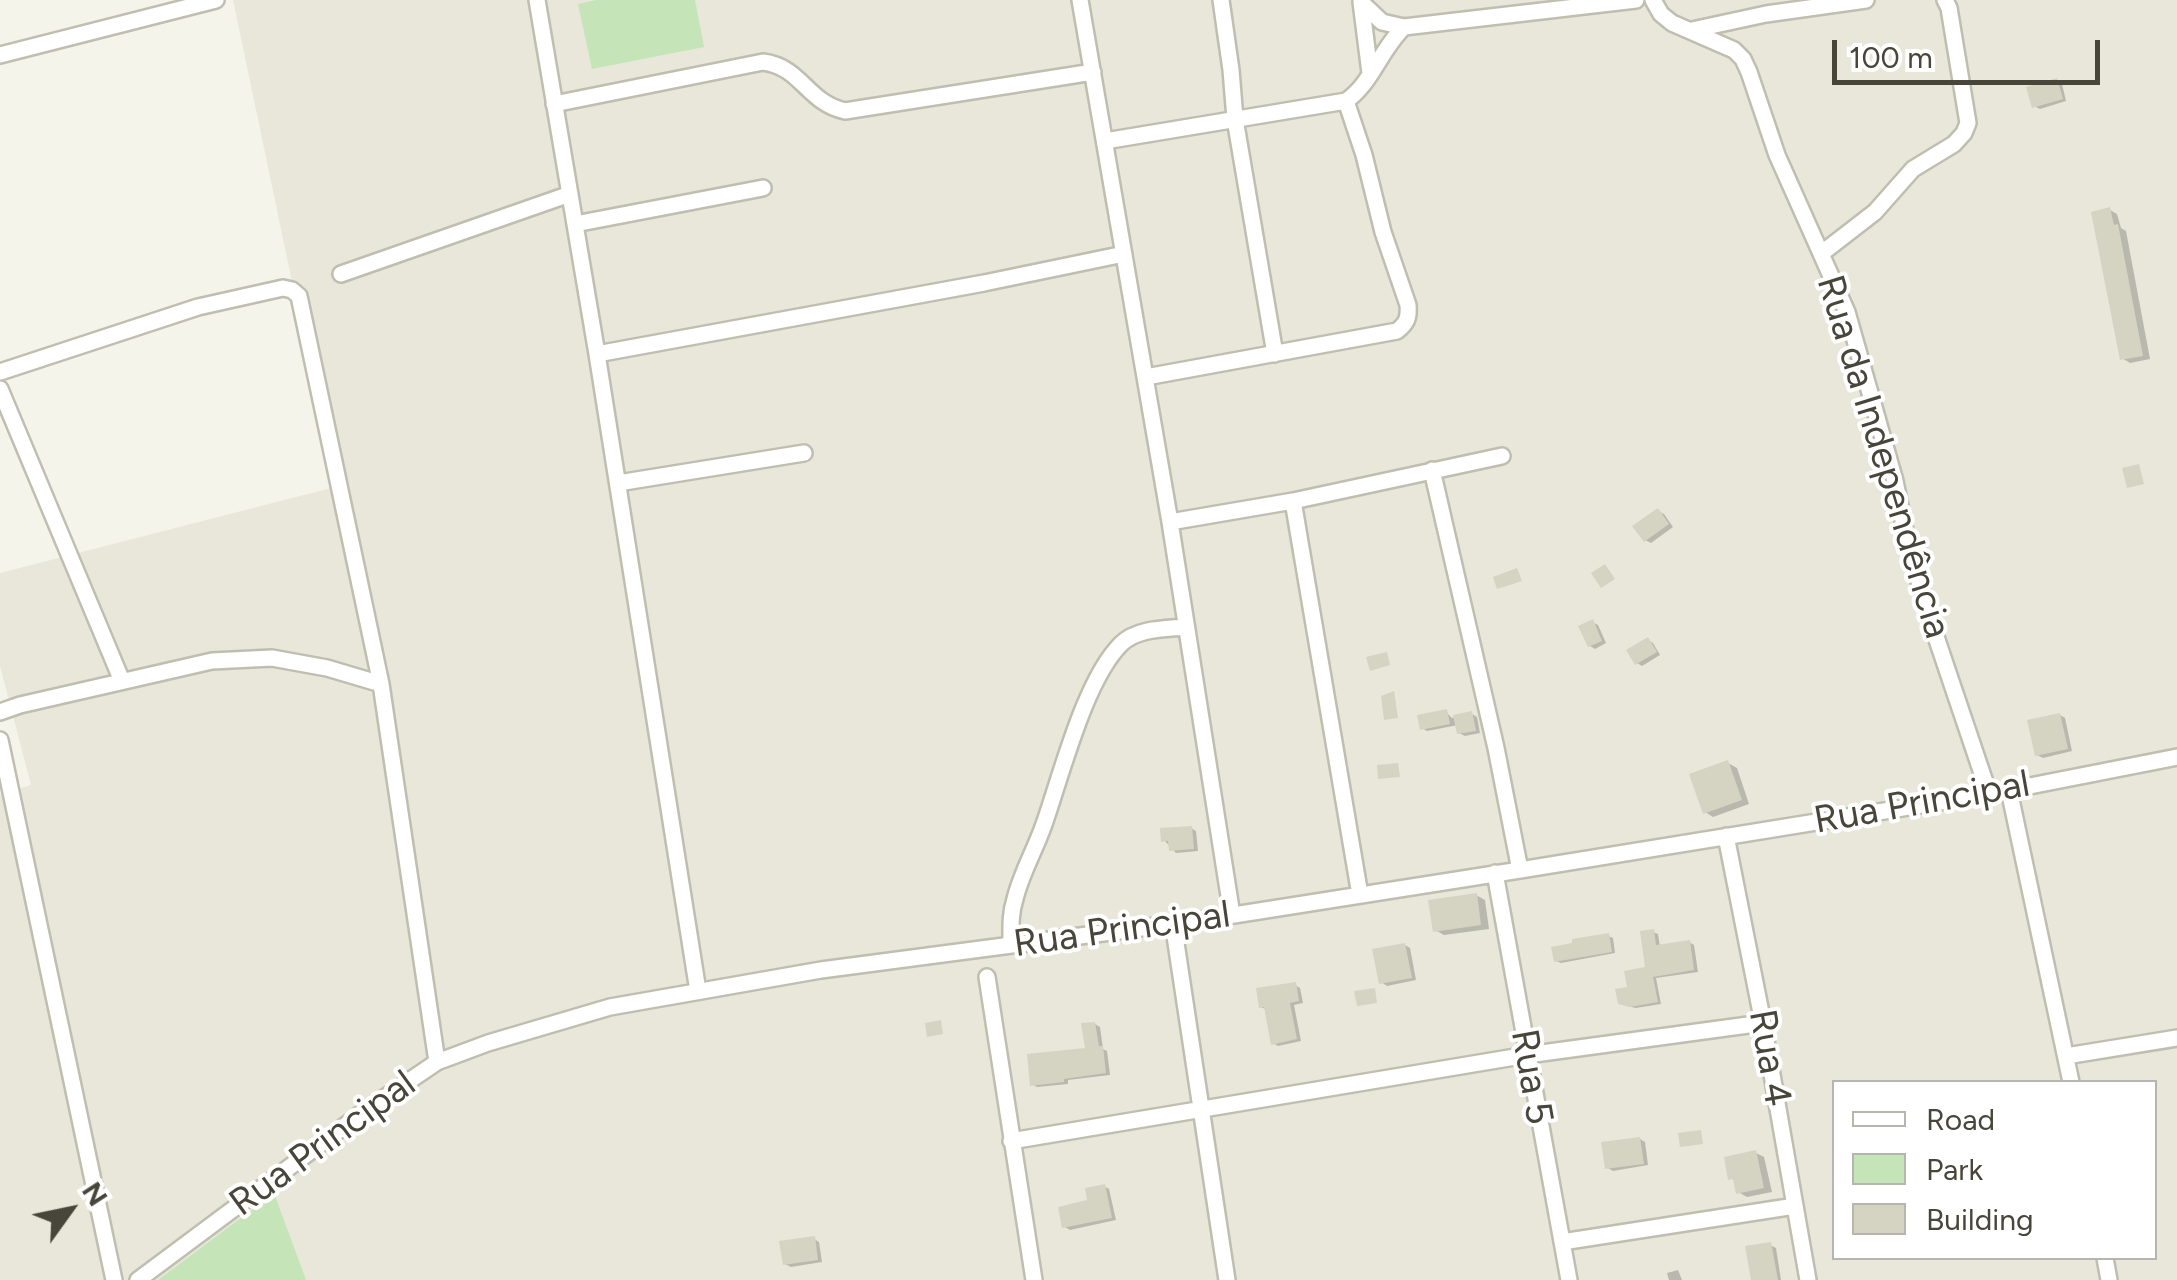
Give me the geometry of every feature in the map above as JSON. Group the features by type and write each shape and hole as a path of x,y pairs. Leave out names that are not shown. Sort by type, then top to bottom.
{"street":[{"path":"0,56 216,0"},
{"path":"537,0 698,990"},
{"path":"1080,0 1146,377 1232,915"},
{"path":"1222,0 1235,119 1274,354"},
{"path":"1361,1 1382,22 1404,27 1636,0"},
{"name":"Rua da Independência","path":"1653,0 1672,23 1734,50 1743,59 1776,155 1847,312 1930,619 1989,794"},
{"path":"1692,30 1766,14 1866,0"},
{"path":"1822,253 1875,212 1913,169 1954,144 1964,133 1968,123 1950,8 1945,0"},
{"path":"1361,1 1370,72"},
{"path":"1105,141 1346,101 1364,87 1391,39 1404,27"},
{"path":"554,104 762,62 778,64 830,108 845,111 1093,72"},
{"path":"1146,377 1397,331 1404,326 1409,318 1408,305 1346,101"},
{"path":"575,224 763,188"},
{"path":"341,274 570,194"},
{"path":"597,354 1124,254"},
{"path":"0,372 198,308 283,288 299,296 380,684 437,1062"},
{"path":"0,389 122,681"},
{"path":"618,483 804,453"},
{"path":"1170,522 1293,501 1502,456"},
{"path":"1432,470 1520,870"},
{"path":"1293,501 1360,895"},
{"path":"987,977 1005,946 1022,877 1089,698 1107,663 1133,634 1186,626"},
{"path":"0,712 212,660 272,658 327,668 380,684"},
{"path":"0,740 8,814 114,1280"},
{"name":"Rua Principal","path":"138,1280 437,1062 610,1007 821,970 1173,924 1495,874 1989,794 2177,757"},
{"path":"2009,790 2071,1080"},
{"name":"Rua 4","path":"1726,836 1808,1280"},
{"name":"Rua 5","path":"1495,874 1569,1280"},
{"path":"1173,924 1227,1280"},
{"path":"960,951 987,977 1034,1280"},
{"path":"1011,1140 1527,1055 1763,1023"},
{"path":"2066,1056 2177,1038"},
{"path":"1562,1242 1796,1206"}],"shaded area":[{"path":"233,0 2177,0 2177,1280 0,1280 0,795 31,785 0,666 0,573 335,487"}],"green space":[{"path":"596,0 695,0 704,47 592,69 578,4"},
{"path":"274,1193 306,1280 158,1280"}],"building":[{"path":"2057,78 2063,99 2032,108 2026,87"},
{"path":"2110,207 2114,225 2118,224 2143,356 2120,360 2091,212"},
{"path":"2139,464 2144,484 2127,488 2122,468"},
{"path":"1658,508 1669,524 1644,542 1632,526"},
{"path":"1605,564 1615,579 1601,588 1591,573"},
{"path":"1517,568 1522,581 1497,589 1493,577"},
{"path":"1593,619 1602,641 1588,647 1578,626"},
{"path":"1648,637 1657,652 1635,665 1626,650"},
{"path":"1387,652 1390,665 1370,671 1366,657"},
{"path":"1394,691 1398,718 1384,720 1381,696"},
{"path":"1447,709 1450,724 1420,730 1417,715"},
{"path":"1472,711 1476,731 1457,734 1453,715"},
{"path":"2060,713 2068,749 2035,756 2027,720"},
{"path":"1728,760 1742,800 1703,814 1689,774"},
{"path":"1398,763 1400,777 1378,779 1377,765"},
{"path":"1192,826 1194,849 1169,851 1168,841 1161,842 1160,828"},
{"path":"1477,893 1481,925 1433,932 1428,900"},
{"path":"1654,929 1656,945 1690,940 1694,970 1653,977 1658,1002 1630,1007 1618,1004 1615,989 1627,987 1624,971 1645,967 1640,931"},
{"path":"1609,933 1612,952 1554,962 1551,947"},
{"path":"1405,943 1412,978 1379,984 1372,949"},
{"path":"1296,982 1299,1001 1290,1003 1297,1039 1271,1045 1256,988"},
{"path":"1375,988 1377,1003 1357,1006 1354,991"},
{"path":"941,1020 943,1034 927,1037 925,1023"},
{"path":"1095,1022 1106,1073 1030,1086 1027,1054 1085,1048 1081,1023"},
{"path":"1701,1130 1703,1144 1680,1147 1678,1133"},
{"path":"1640,1137 1644,1164 1605,1169 1601,1142"},
{"path":"1756,1150 1764,1188 1736,1194 1733,1179 1728,1180 1724,1157"},
{"path":"1105,1184 1112,1218 1062,1228 1058,1207 1087,1200 1085,1188"},
{"path":"815,1236 818,1260 783,1265 779,1241"},
{"path":"1771,1242 1778,1280 1751,1280 1745,1246"}]}
